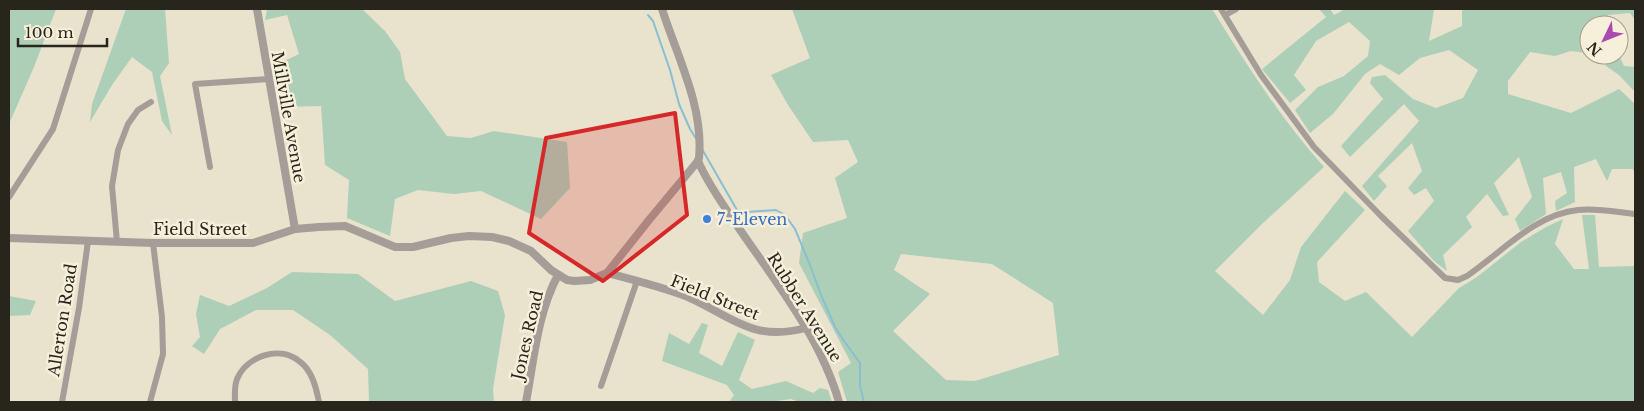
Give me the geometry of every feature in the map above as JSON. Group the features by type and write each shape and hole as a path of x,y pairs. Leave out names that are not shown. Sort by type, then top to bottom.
{"street":[{"path":"9,197 52,129 91,9"},
{"name":"Millville Avenue","path":"257,9 295,230"},
{"name":"Rubber Avenue","path":"662,9 696,111 700,140 699,160 709,184 806,328 832,378 839,402"},
{"path":"1221,9 1261,75 1314,147 1445,278 1454,280 1467,276 1526,232 1558,214 1585,210 1635,214"},
{"path":"1225,16 1236,9"},
{"path":"210,167 195,84 269,79"},
{"path":"117,242 112,186 118,150 128,124 138,110 152,102"},
{"path":"607,272 699,160"},
{"name":"Field Street","path":"9,238 153,244 253,243 295,230 344,226 395,247 413,247 450,238 469,236 492,237 509,241 531,251 558,275 567,280 582,281 600,277 607,272 688,297 742,325 781,333 806,328"},
{"name":"Allerton Road","path":"62,402 79,308 88,241"},
{"path":"150,402 163,354 162,317 153,244"},
{"name":"Jones Road","path":"526,402 549,291 558,275"},
{"path":"602,386 637,281"},
{"path":"235,402 236,381 242,371 249,363 272,353 289,355 299,360 307,369 314,383 319,402"}],"highlighted area":[{"path":"675,113 687,215 603,281 529,233 546,138"}],"green space":[{"path":"9,9 56,9 34,67 9,124"},
{"path":"126,9 165,9 169,63 160,76 172,135 162,121 152,72 132,57 112,85 90,122 92,104"},
{"path":"362,9 385,31 400,52 405,79 447,136 471,138 494,131 567,142 570,188 541,219 481,191 454,194 418,190 395,199 390,236 347,218 349,180 325,165 321,106 282,107 274,66 299,54 287,15 265,20 267,10"},
{"path":"792,9 1212,9 1251,71 1293,130 1324,167 1262,224 1215,271 1263,315 1290,280 1301,247 1345,191 1365,210 1317,262 1319,282 1345,301 1366,292 1412,337 1459,288 1477,277 1521,242 1563,219 1555,244 1574,269 1589,269 1582,215 1595,215 1599,267 1635,266 1635,402 847,402 838,372 851,363 799,263 803,233 847,218 835,178 858,162 848,140 813,142 788,105 771,75 810,58","holes":["901,254 992,264 1053,303 1059,355 975,381 946,380 893,331 930,294 894,270"]},
{"path":"1319,9 1330,9 1334,15 1345,9 1434,9 1429,41 1462,26 1462,11 1465,9 1635,9 1635,20 1630,13 1579,15 1579,52 1571,51 1555,56 1530,52 1508,81 1508,94 1571,113 1619,89 1635,104 1635,176 1633,169 1612,169 1607,181 1596,159 1574,167 1575,202 1556,211 1555,201 1567,193 1561,172 1543,178 1546,214 1520,231 1515,219 1532,197 1519,157 1494,183 1509,215 1503,216 1487,194 1466,217 1472,227 1443,255 1447,271 1434,261 1408,231 1434,201 1426,188 1414,195 1408,188 1422,171 1412,143 1378,176 1387,186 1374,201 1362,186 1419,121 1404,104 1350,157 1341,146 1383,99 1370,83 1372,77 1385,75 1413,99 1436,108 1463,98 1478,70 1449,50 1420,58 1399,75 1380,64 1365,74 1333,114 1310,133 1295,110 1318,87 1344,76 1368,56 1370,41 1349,22 1316,41 1294,75 1306,90 1290,103 1262,69 1326,17"},
{"path":"1624,65 1635,67 1635,92 1619,75 1606,66"},
{"path":"292,272 358,274 395,301 471,281 498,291 505,315 493,389 494,402 369,402 368,369 330,335 293,310 256,310 220,329 204,354 192,346 200,337 196,314 200,295 229,306 267,288"},
{"path":"9,296 36,301 30,315 9,316"},
{"path":"702,323 708,325 699,353 722,366 738,332 755,340 739,380 752,389 786,381 813,393 820,388 828,390 832,402 799,402 791,399 769,402 729,402 734,395 727,385 662,361 669,333 689,344"}],"waterway":[{"path":"648,15 653,21 670,70 679,104 697,140"},
{"path":"702,149 737,210 747,212 776,210 785,215 795,229 835,327 860,363 860,386 864,402"}],"place":[{"name":"7-Eleven","path":"707,219"}]}
